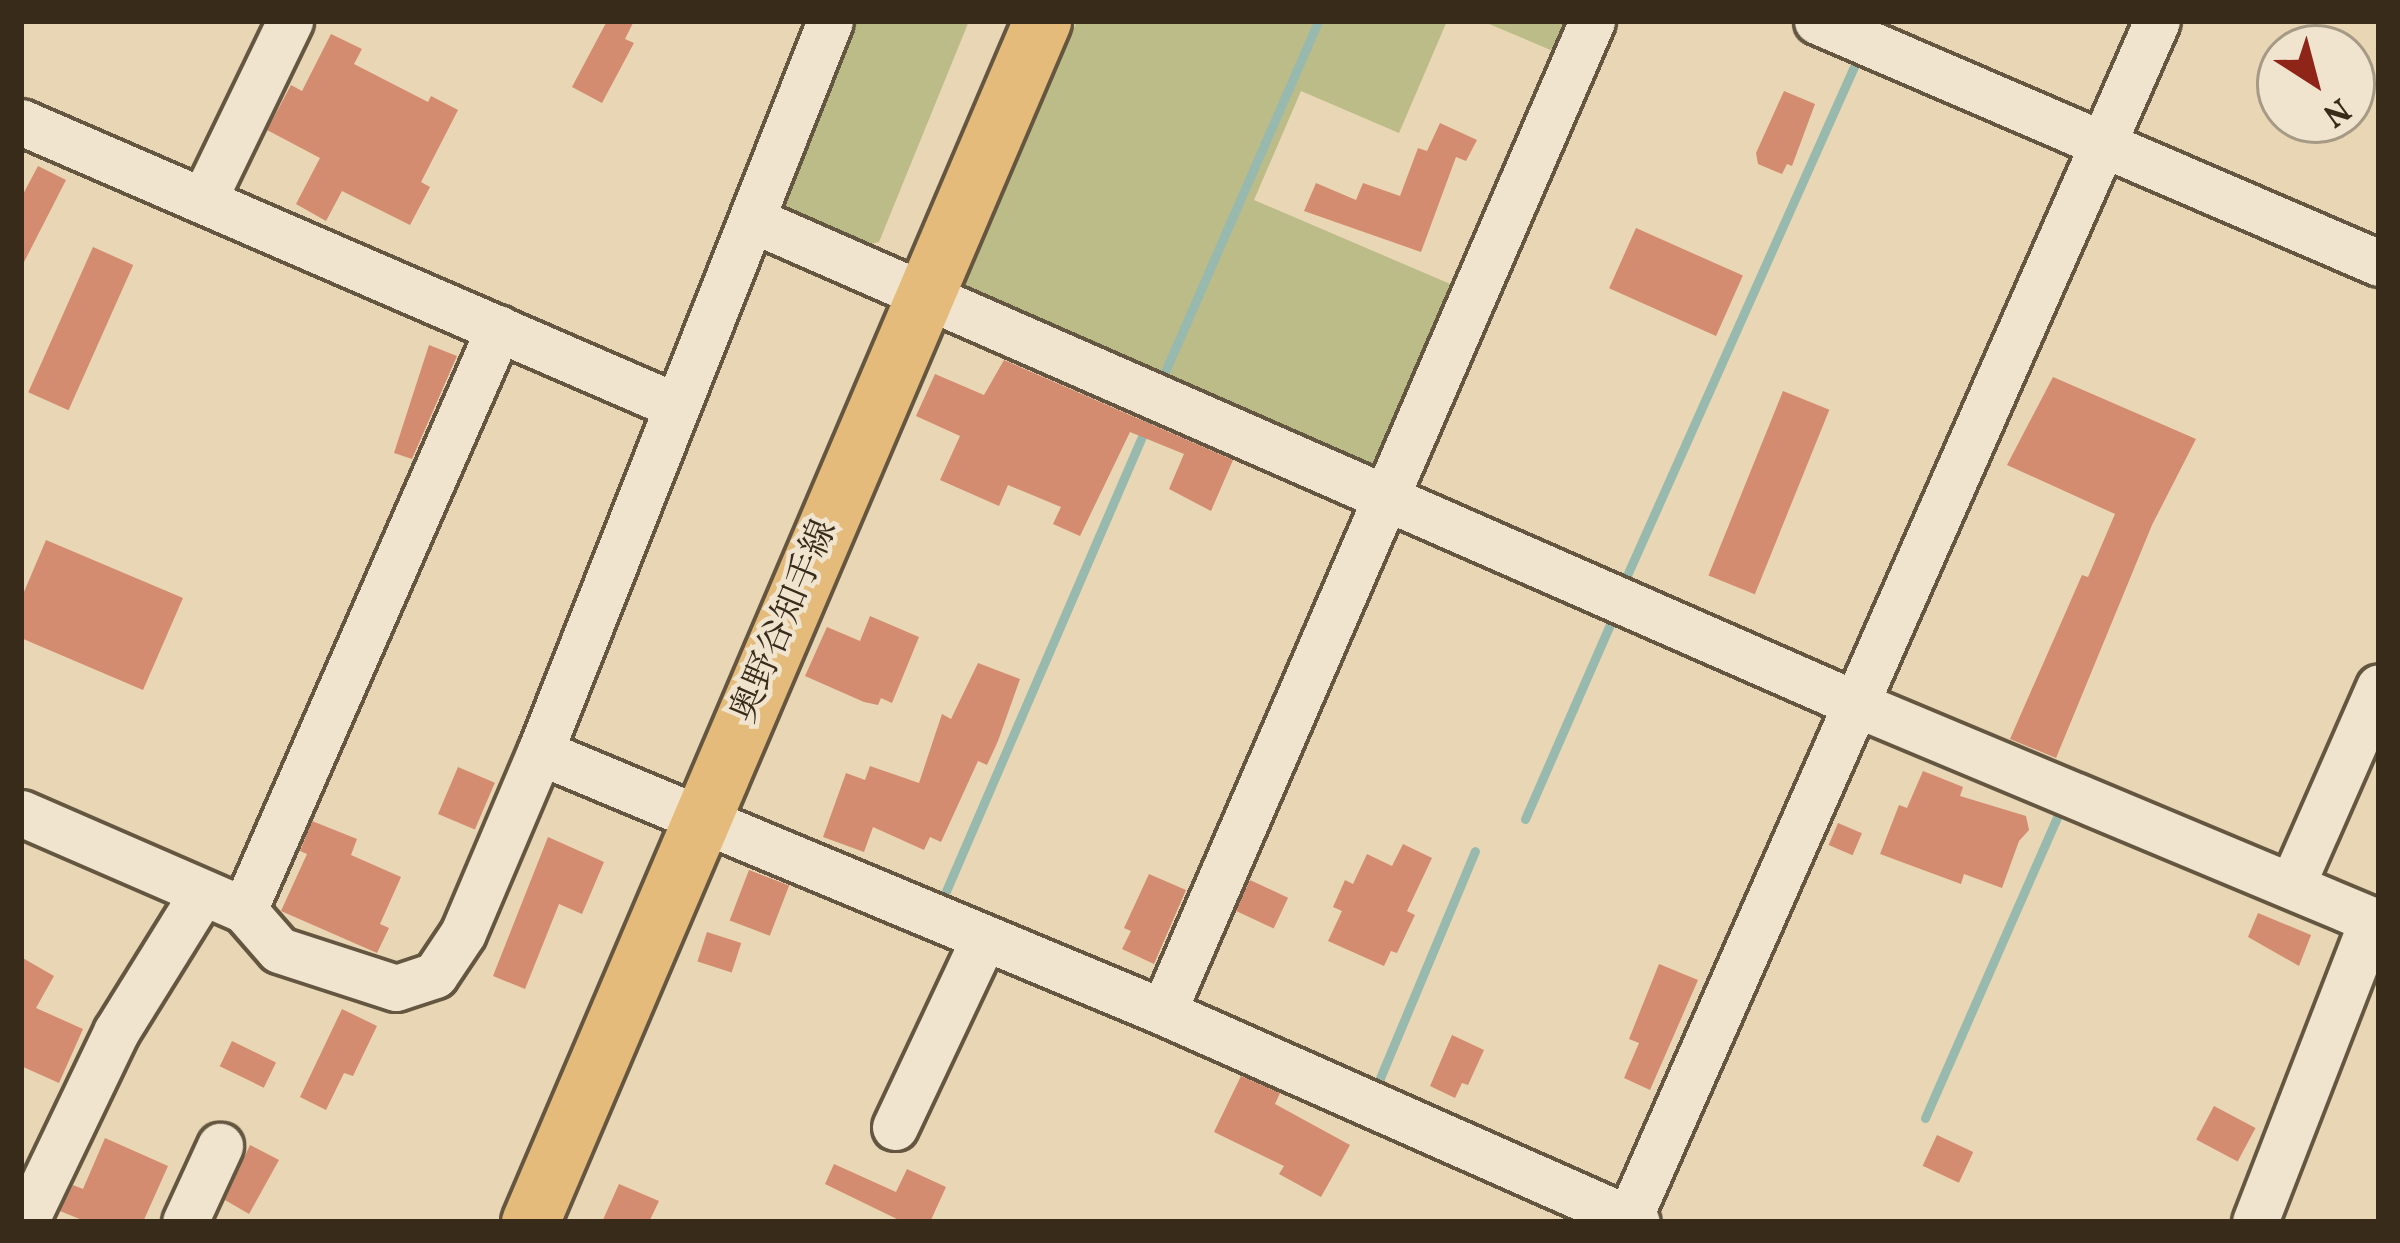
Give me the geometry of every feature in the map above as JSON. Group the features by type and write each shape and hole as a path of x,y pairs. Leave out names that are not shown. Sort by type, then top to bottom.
{"main road":[{"name":"奥野谷知手線","path":"530,1222 685,814 908,287 1002,21"},
{"name":"奥野谷知手線","path":"908,287 1042,21"},
{"name":"奥野谷知手線","path":"492,1222 685,814"}],"street":[{"path":"204,199 290,21"},
{"path":"21,813 244,910 279,950 396,988 435,975 463,933 541,752 674,405 830,21"},
{"path":"1163,1012 1592,21"},
{"path":"1817,21 2379,263"},
{"path":"541,752 1163,1012 1633,1220 2157,21"},
{"path":"21,122 674,405"},
{"path":"753,220 1856,704 2375,922 2255,1222"},
{"path":"244,910 499,328"},
{"path":"2292,885 2379,687"},
{"path":"25,1222 116,1032 201,895"},
{"path":"895,1127 984,938"},
{"path":"184,1222 220,1146"}],"green space":[{"path":"854,21 969,21 879,242 857,247 779,204"},
{"path":"1077,21 1447,21 1399,133 1301,91 1254,200 1455,286 1374,473 959,297"},
{"path":"1482,21 1574,21 1560,54"}],"building":[{"path":"607,21 634,21 625,39 634,43 602,103 572,87"},
{"path":"331,34 362,49 354,64 428,102 431,96 458,110 421,182 430,187 410,225 342,191 326,221 296,204 320,158 267,130 291,85 302,91"},
{"path":"1784,91 1815,104 1792,166 1787,164 1782,174 1758,164 1756,153"},
{"path":"1440,123 1477,140 1466,161 1456,157 1421,252 1304,211 1316,183 1356,200 1363,183 1400,196 1418,148 1427,151"},
{"path":"38,166 66,180 21,268 21,198"},
{"path":"1636,228 1743,276 1716,336 1609,288"},
{"path":"93,247 133,265 69,410 28,392"},
{"path":"429,345 457,356 412,459 394,453"},
{"path":"1004,360 1233,460 1211,511 1169,489 1184,454 1130,432 1080,536 1053,524 1061,507 1008,485 999,506 940,480 960,436 916,416 935,374 984,395"},
{"path":"2053,377 2196,439 2152,525 2056,758 2010,739 2082,575 2088,577 2115,514 2007,465"},
{"path":"1783,391 1829,410 1755,594 1708,576"},
{"path":"46,540 183,598 143,690 21,638 21,599"},
{"path":"870,616 919,637 892,703 881,698 878,705 864,702 805,676 827,627 860,641"},
{"path":"978,663 1020,679 987,765 978,761 941,842 930,837 924,850 873,827 864,852 823,837 846,773 865,780 870,766 919,783 942,714 951,719"},
{"path":"458,767 495,783 475,830 438,814"},
{"path":"1923,771 1963,787 1960,796 2026,816 2029,830 2019,841 2002,888 1964,874 1961,884 1880,854 1899,805 1907,808"},
{"path":"312,821 357,839 351,855 401,877 380,924 389,928 377,953 281,911 307,854 300,851"},
{"path":"1838,823 1862,833 1853,855 1829,845"},
{"path":"548,837 604,862 582,914 559,904 525,989 493,976"},
{"path":"1403,844 1432,858 1407,911 1415,915 1397,953 1391,951 1384,966 1328,941 1342,911 1333,907 1345,880 1353,884 1367,854 1392,866"},
{"path":"749,870 789,885 770,936 730,920"},
{"path":"1149,874 1186,890 1154,964 1122,949 1131,931 1124,928"},
{"path":"1250,880 1288,898 1274,929 1236,911"},
{"path":"2258,913 2311,935 2299,966 2248,937"},
{"path":"707,932 741,943 732,973 697,961"},
{"path":"21,957 54,976 36,1008 83,1029 59,1083 21,1066"},
{"path":"1659,964 1698,980 1650,1090 1624,1078 1639,1043 1629,1039"},
{"path":"342,1009 377,1026 353,1076 344,1073 326,1110 300,1097"},
{"path":"1452,1035 1484,1050 1468,1085 1462,1083 1455,1098 1430,1086"},
{"path":"232,1041 276,1062 264,1088 220,1066"},
{"path":"1241,1076 1280,1093 1275,1104 1350,1145 1321,1197 1279,1174 1284,1166 1214,1132"},
{"path":"2214,1106 2255,1128 2238,1162 2196,1140"},
{"path":"1937,1135 1973,1152 1959,1183 1923,1166"},
{"path":"105,1138 168,1166 143,1222 87,1222 60,1211 73,1185 83,1189"},
{"path":"250,1145 279,1160 249,1214 225,1200"},
{"path":"834,1164 896,1192 907,1169 946,1187 930,1222 903,1222 825,1184"},
{"path":"619,1184 659,1201 649,1222 602,1222"}],"waterway":[{"path":"1164,374 1318,21"},
{"path":"1624,582 1857,60"},
{"path":"940,905 1153,411"},
{"path":"1525,819 1614,615"},
{"path":"1925,1118 2060,810"},
{"path":"1375,1090 1475,851"}]}
